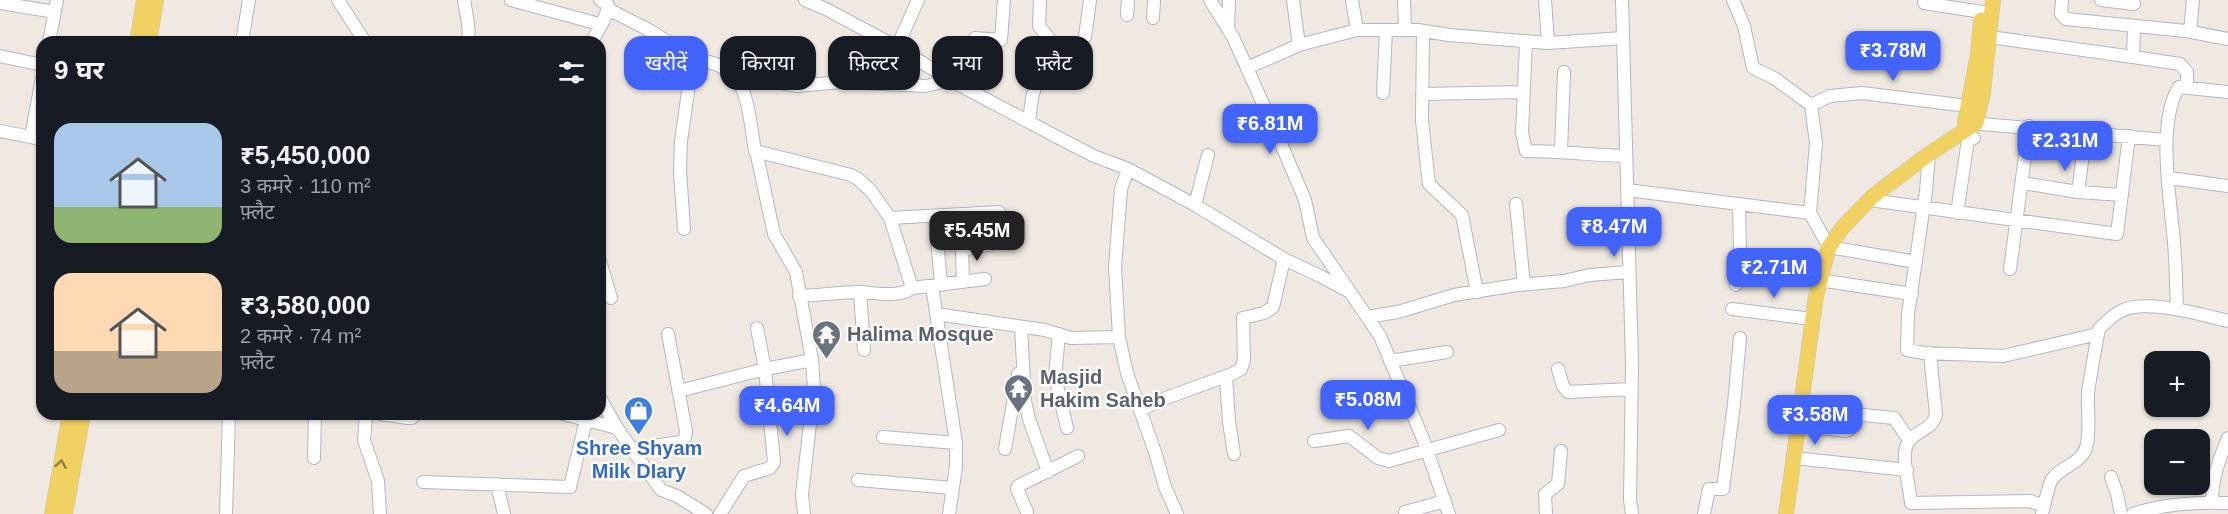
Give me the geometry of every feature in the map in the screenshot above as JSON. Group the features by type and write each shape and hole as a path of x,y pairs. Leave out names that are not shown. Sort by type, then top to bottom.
{"main road":[{"path":"138,36 144,0"},
{"path":"150,36 156,0"},
{"path":"1786,514 1812,319 1829,247 1842,228 1870,200 1929,153 1970,128 1990,37 1993,0"},
{"path":"1974,107 1982,6"},
{"path":"52,514 69,420"},
{"path":"65,514 82,420"}],"street":[{"path":"244,36 249,0"},
{"path":"338,0 361,36"},
{"path":"464,0 469,36"},
{"path":"511,0 599,24"},
{"path":"805,0 876,36"},
{"path":"902,36 918,0"},
{"path":"1000,36 1004,0"},
{"path":"1029,121 1039,72 1047,66 1050,53 1050,40 1039,26 1040,0"},
{"path":"1085,36 1090,0"},
{"path":"1127,15 1128,0"},
{"path":"1153,18 1154,0"},
{"path":"1210,0 1247,68 1305,200 1313,238 1380,336 1427,450 1449,514"},
{"path":"1228,30 1229,0"},
{"path":"1293,0 1299,45"},
{"path":"1352,0 1357,30"},
{"path":"1404,0 1405,30"},
{"path":"1545,0 1548,43"},
{"path":"1622,0 1632,389 1630,500 1632,514"},
{"path":"1733,0 1744,26 1753,68 1774,78 1811,105 1816,143 1810,213 1829,247 1916,262"},
{"path":"2062,0 2061,14 2066,19 2190,32 2228,39"},
{"path":"2101,0 2134,2 2133,57"},
{"path":"2190,32 2193,0"},
{"path":"0,3 56,6 50,36"},
{"path":"1924,3 1982,6"},
{"path":"594,36 599,24 604,20 604,5 658,36"},
{"path":"1247,68 1299,45 1357,30 1423,31 1548,43 1623,38"},
{"path":"1383,93 1386,30"},
{"path":"1423,31 1422,121 1429,184 1462,215 1476,292"},
{"path":"1990,37 2180,64 2187,72 2187,88"},
{"path":"1526,42 1522,133 1527,151 1626,156"},
{"path":"0,56 36,64"},
{"path":"1562,151 1564,72"},
{"path":"816,85 841,82 932,84"},
{"path":"2177,309 2166,140 2173,97 2179,87 2228,92"},
{"path":"684,229 680,171 681,141 688,90"},
{"path":"743,90 770,222 774,234 794,265 812,360 814,389 802,494 804,514"},
{"path":"969,90 1094,156 1128,169 1195,205 1284,259 1350,292"},
{"path":"1422,94 1523,92"},
{"path":"1811,105 1830,96 1862,93 1974,107"},
{"path":"1957,213 1970,128 2029,126 2166,140"},
{"path":"2010,269 2029,126"},
{"path":"0,131 36,138"},
{"path":"2078,192 2086,132"},
{"path":"1870,200 2117,234 2128,136"},
{"path":"756,151 858,179 871,191 890,218 912,288"},
{"path":"1929,153 1908,314 1906,350 2003,356 2098,334"},
{"path":"1195,205 1208,155"},
{"path":"1128,169 1121,189 1115,267 1119,337 1126,373 1177,514"},
{"path":"2169,178 2228,186"},
{"path":"2023,183 2078,192 2122,195"},
{"path":"1627,190 1810,213"},
{"path":"1516,204 1524,285"},
{"path":"1736,285 1740,252 1739,204"},
{"path":"890,218 999,212"},
{"path":"935,216 936,314 956,443 949,514"},
{"path":"963,282 962,250 992,244"},
{"path":"1140,410 1241,369 1244,360 1243,318 1264,313 1273,307 1284,259"},
{"path":"1368,317 1398,312 1454,295 1564,281 1589,275 1629,272"},
{"path":"799,296 860,292 880,294 985,279"},
{"path":"1820,280 1912,294"},
{"path":"606,281 611,298"},
{"path":"860,292 864,350"},
{"path":"1930,353 1936,415 1935,421 1930,426 1909,440 1904,458 1911,503 2031,501 2043,510 2050,481 2082,457 2086,447 2089,419 2088,395 2099,329 2128,308 2137,306 2177,309 2228,321"},
{"path":"1732,309 1812,319"},
{"path":"936,314 1021,327 1075,339 1119,337"},
{"path":"1021,327 1027,411 1048,472"},
{"path":"720,514 744,476 773,466 765,369 757,328"},
{"path":"632,449 681,442 685,438 686,431 668,334"},
{"path":"1059,334 1055,376 1067,428"},
{"path":"1704,514 1709,489 1723,489 1740,338"},
{"path":"1390,361 1447,352"},
{"path":"679,391 765,369 812,360"},
{"path":"1005,449 1022,361"},
{"path":"1558,369 1563,386 1568,392 1632,389"},
{"path":"1226,377 1234,454"},
{"path":"606,409 617,428 661,489 706,514"},
{"path":"1798,425 1848,431 1853,414 1890,418 1896,420 1909,440"},
{"path":"226,514 229,420"},
{"path":"314,458 315,420"},
{"path":"366,420 364,440 378,481 380,514"},
{"path":"423,482 570,487 586,420 617,428"},
{"path":"1314,441 1349,436 1378,458 1389,461 1500,430"},
{"path":"883,437 956,443"},
{"path":"2212,502 2212,488 2218,461 2228,438"},
{"path":"1546,514 1545,494 1558,484 1561,451"},
{"path":"1027,512 1017,487 1078,456"},
{"path":"1794,459 1907,470"},
{"path":"2111,477 2121,514"},
{"path":"858,480 953,488"},
{"path":"497,484 504,514"},
{"path":"1405,512 1445,501"},
{"path":"2133,514 2145,510 2212,502 2228,503"}],"place":[{"name":"Halima Mosque","path":"826,360"},
{"name":"Masjid Hakim Saheb","path":"1019,414"},
{"name":"Shree Shyam Milk DIary","path":"639,436"}]}
